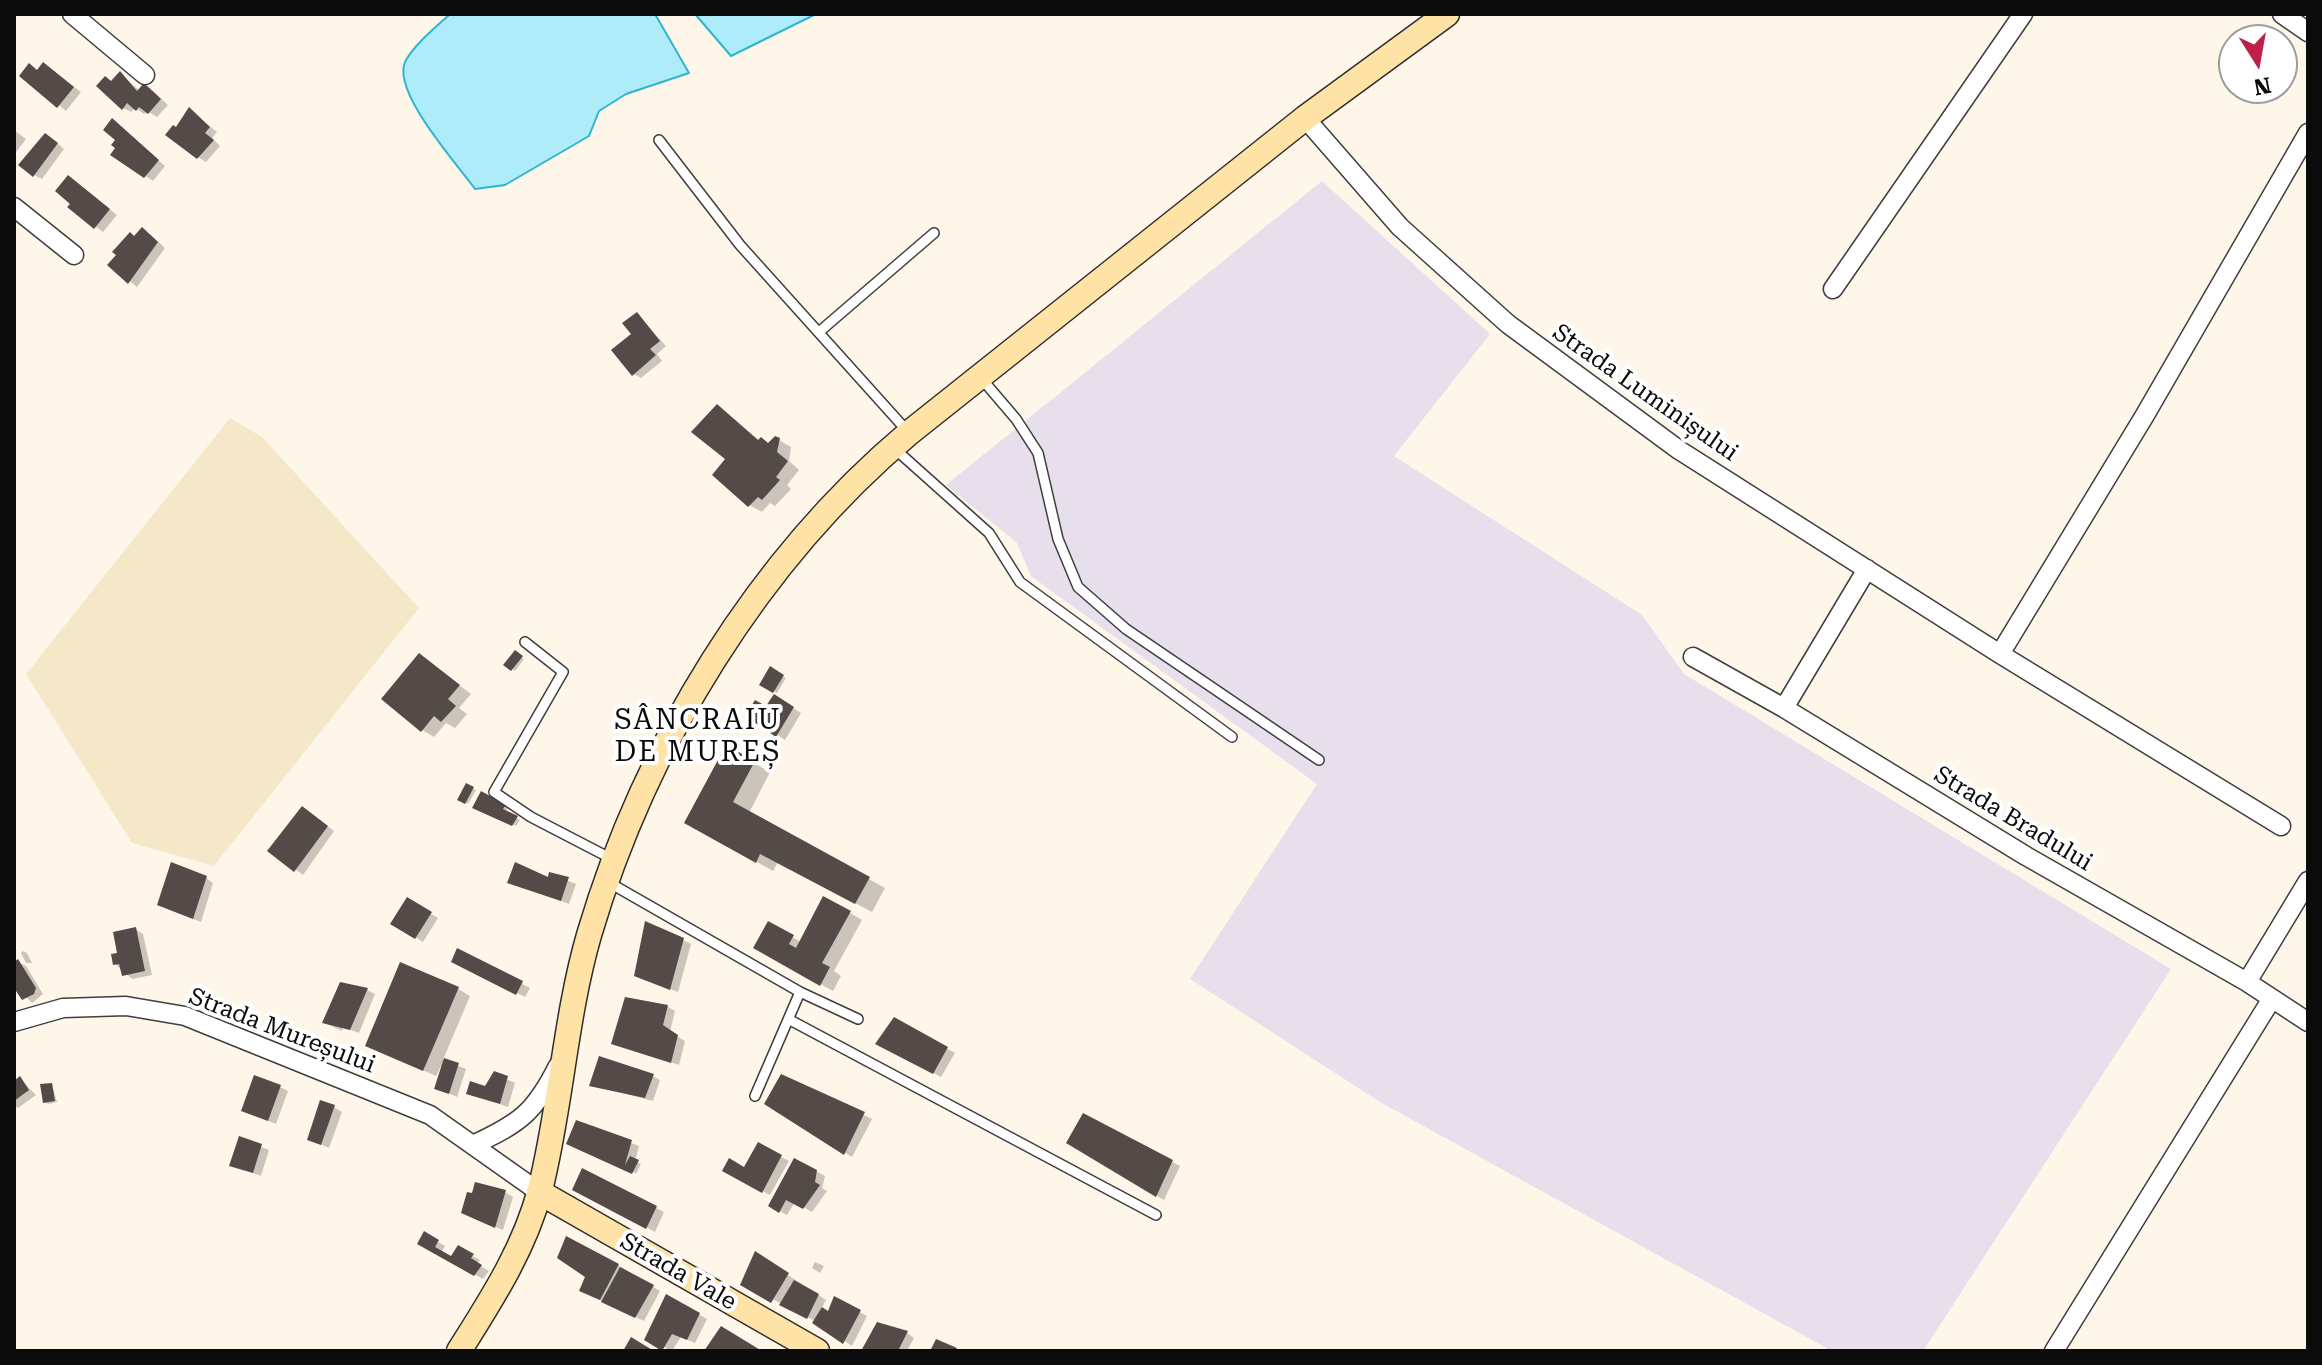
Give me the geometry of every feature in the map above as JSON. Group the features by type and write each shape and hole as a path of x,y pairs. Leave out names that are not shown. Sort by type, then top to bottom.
{"main road":[{"path":"459,1351 511,1268 539,1192 589,937 611,871 665,747 722,648 788,554 872,463 1305,118 1447,14"},
{"name":"Strada Vale","path":"539,1192 817,1351"}],"street":[{"path":"72,14 145,75"},
{"path":"1833,289 2023,14"},
{"path":"2282,14 2308,32"},
{"name":"Strada Luminișului","path":"1305,118 1400,227 1508,324 1679,450 2000,654 2281,826"},
{"path":"2000,654 2145,415 2308,133"},
{"path":"14,207 74,255"},
{"path":"1784,708 1867,569"},
{"name":"Strada Bradului","path":"1693,657 1784,708 2026,856 2247,982 2308,1022"},
{"path":"2247,982 2308,881"},
{"path":"2054,1351 2271,1000"},
{"name":"Strada Mureșului","path":"14,1022 63,1008 79,1007 126,1006 185,1016 430,1115 539,1192"},
{"path":"475,1144 517,1124 544,1094 565,1053"}],"lane":[{"path":"659,140 740,245 819,332 901,440 989,533 1020,582 1232,737"},
{"path":"819,332 934,233"},
{"path":"979,376 1016,419 1038,453 1058,539 1078,587 1126,629 1319,760"},
{"path":"525,642 563,672 494,792 800,992 858,1019"},
{"path":"755,1096 800,992"},
{"path":"790,1020 1156,1215"}],"shaded area":[{"path":"1322,181 1490,334 1394,456 1642,615 1684,674 2171,969 1923,1351 1832,1351 1380,1102 1190,979 1317,784 1031,576 1017,543 946,485"},
{"path":"230,418 262,437 419,608 214,866 132,843 26,674"}],"water":[{"path":"450,14 655,14 689,73 626,94 599,111 589,136 505,185 475,189 427,126 407,89 403,73 410,54"},
{"path":"695,14 816,14 731,56"}],"building":[{"path":"43,62 74,87 57,108 19,76 29,63 37,70"},
{"path":"120,71 137,91 144,83 161,99 148,114 139,107 136,111 127,103 122,110 96,86 105,76 111,81"},
{"path":"189,107 210,127 205,133 214,140 197,159 165,135 173,125 176,127"},
{"path":"112,118 159,160 144,178 110,155 115,148 111,145 115,140 103,130"},
{"path":"45,133 58,143 33,177 18,165"},
{"path":"68,175 110,209 94,229 67,207 70,204 55,191"},
{"path":"142,227 158,242 128,284 107,265 116,255 112,252 130,232 134,236"},
{"path":"637,312 660,341 650,349 656,355 632,376 611,350 631,334 622,323"},
{"path":"717,404 758,440 761,437 768,443 775,436 780,438 777,452 788,461 776,477 780,480 762,500 758,497 748,507 712,475 725,459 691,432"},
{"path":"515,650 523,656 511,671 503,665"},
{"path":"419,653 460,685 448,699 456,706 441,722 434,716 421,732 381,699"},
{"path":"770,666 784,675 773,693 759,685"},
{"path":"774,694 794,707 776,737 745,716 755,700 766,706"},
{"path":"726,745 755,761 733,802 870,877 855,904 760,854 756,863 684,823"},
{"path":"466,783 474,787 465,804 457,800"},
{"path":"481,791 506,805 503,809 518,816 512,826 472,808"},
{"path":"302,806 328,826 294,872 267,851"},
{"path":"171,862 207,876 193,919 157,905"},
{"path":"515,862 548,877 549,872 569,877 561,901 507,883"},
{"path":"823,896 851,911 822,963 830,967 820,986 753,948 768,921 794,935 789,944 796,948"},
{"path":"407,897 432,912 415,939 390,924"},
{"path":"645,921 684,938 670,990 634,976"},
{"path":"136,927 145,971 122,976 119,964 113,965 111,954 117,953 113,932"},
{"path":"457,948 523,981 516,995 451,962"},
{"path":"18,959 36,988 34,994 22,1000 14,988 14,962"},
{"path":"400,962 459,987 423,1071 365,1046"},
{"path":"340,982 368,988 350,1030 322,1023"},
{"path":"625,997 668,1005 663,1025 678,1035 671,1063 611,1044"},
{"path":"894,1017 948,1047 933,1074 875,1044"},
{"path":"599,1056 654,1074 645,1098 589,1086"},
{"path":"444,1058 459,1063 449,1094 434,1089"},
{"path":"494,1071 508,1076 500,1104 466,1094 470,1081 485,1086"},
{"path":"781,1074 865,1112 844,1155 764,1104"},
{"path":"254,1075 281,1085 268,1121 241,1111"},
{"path":"20,1076 29,1090 14,1101 14,1081"},
{"path":"52,1083 55,1101 43,1103 40,1084"},
{"path":"320,1100 335,1105 321,1145 307,1140"},
{"path":"1083,1113 1173,1160 1156,1197 1066,1143"},
{"path":"576,1120 632,1140 625,1165 630,1156 639,1160 632,1174 566,1144"},
{"path":"239,1136 262,1144 253,1173 229,1166"},
{"path":"758,1142 782,1155 762,1193 722,1171 729,1158 744,1167"},
{"path":"794,1158 817,1170 815,1182 820,1185 803,1209 786,1200 779,1213 768,1206"},
{"path":"582,1168 657,1206 646,1229 572,1190"},
{"path":"475,1182 506,1190 495,1228 461,1213 467,1192 472,1193"},
{"path":"424,1231 439,1240 435,1247 451,1256 458,1245 474,1254 471,1258 482,1265 474,1276 417,1244"},
{"path":"566,1236 619,1264 600,1300 579,1291 585,1277 557,1258"},
{"path":"755,1251 789,1273 771,1303 740,1285"},
{"path":"620,1267 654,1285 635,1318 601,1302"},
{"path":"794,1280 819,1294 807,1319 779,1305"},
{"path":"666,1294 700,1313 687,1340 672,1334 662,1351 644,1340"},
{"path":"834,1296 861,1310 843,1344 812,1323 822,1307 828,1311"},
{"path":"877,1322 908,1331 898,1351 861,1351"},
{"path":"721,1326 762,1351 704,1351"},
{"path":"631,1337 654,1351 623,1351"},
{"path":"936,1339 957,1348 955,1351 930,1351"}],"district":[{"name":"SÂNCRAIU DE MUREȘ","path":"698,737"}]}
